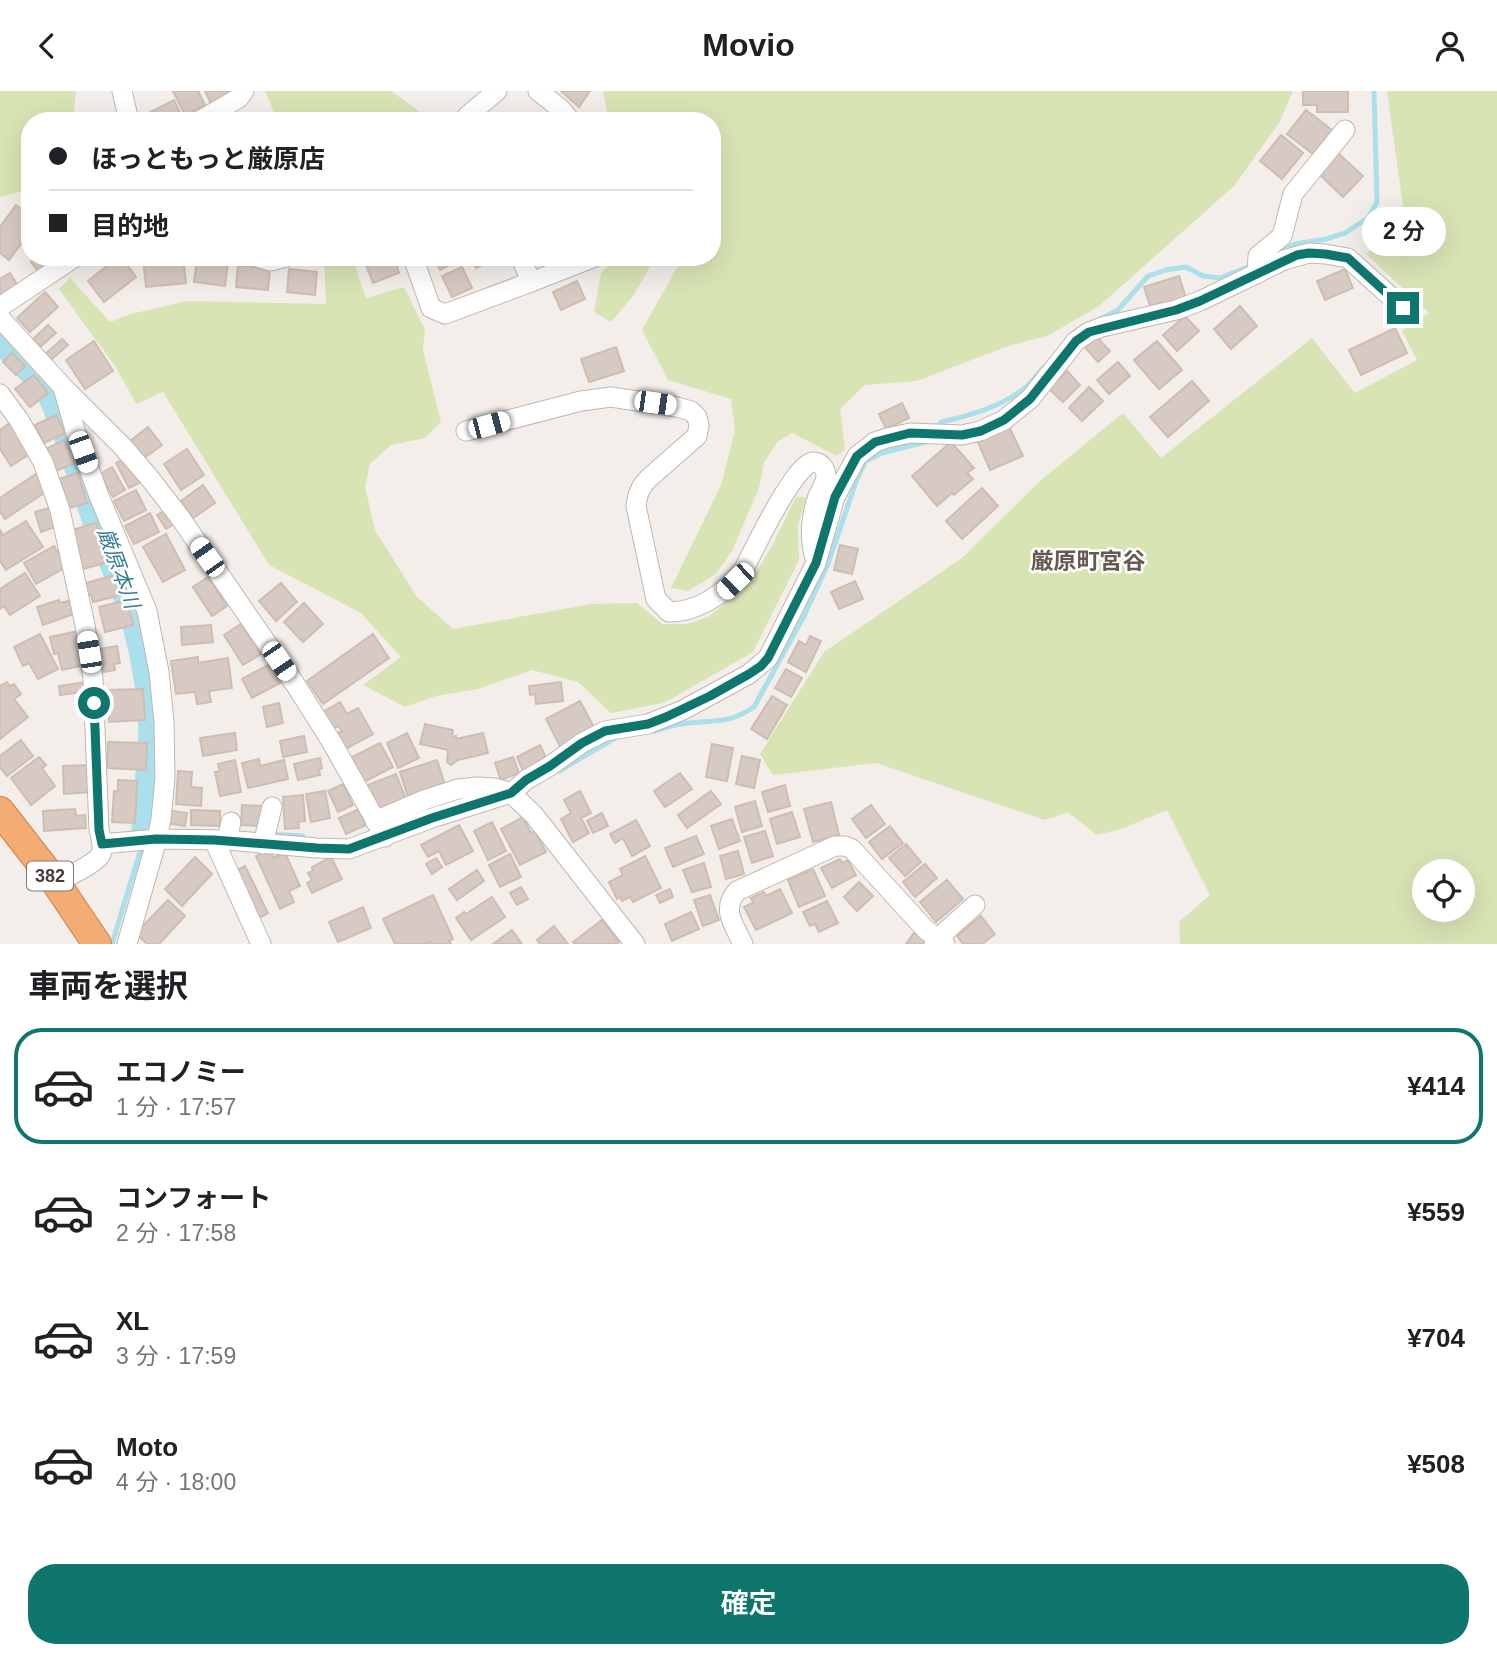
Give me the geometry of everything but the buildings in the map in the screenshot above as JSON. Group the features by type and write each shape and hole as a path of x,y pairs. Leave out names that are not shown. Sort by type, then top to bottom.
{"highway":[{"name":"382","path":"0,811 56,883 97,944"}],"street":[{"path":"122,91 127,112"},
{"path":"215,112 239,98 244,91"},
{"path":"472,112 497,91"},
{"path":"538,91 564,112"},
{"path":"1257,274 1258,256 1282,236 1293,194 1345,130"},
{"path":"102,844 153,835 225,834 349,849 379,829 402,819 511,793 582,743 605,731 648,724 671,715 761,666 768,658 816,563 835,497 857,456 865,449 887,438 910,433 962,435 981,431 1004,420 1024,404 1076,341 1089,332 1176,310 1284,260 1309,253 1348,258 1403,308"},
{"path":"0,307 62,266"},
{"path":"416,266 431,308 445,314 572,266"},
{"path":"525,266 531,282"},
{"path":"0,319 122,446 179,516 317,718 379,829"},
{"path":"63,387 99,496 147,611 159,672 164,722 165,778 127,944"},
{"path":"0,394 19,420 43,462 60,510 85,625 93,680 102,853 96,860 56,883"},
{"path":"466,431 581,401 611,397 691,411 697,417 699,425 697,436 649,478 638,495 636,506 656,599 669,612 679,612 705,603 722,593 743,571 800,470 807,463 814,462 824,468 826,477 811,522 810,541 816,563"},
{"path":"511,793 534,815 635,944"},
{"path":"265,837 272,807"},
{"path":"225,834 261,944"},
{"path":"742,944 729,913 729,902 737,891 835,846 852,849 939,942 975,905"}],"green space":[{"path":"0,91 76,91 74,112 21,112 21,191 0,197"},
{"path":"265,91 391,91 420,112 274,112"},
{"path":"603,91 1293,91 1279,123 1235,185 1098,307 1047,336 1008,346 917,381 865,385 840,409 845,450 837,456 792,433 777,442 764,463 759,488 732,551 716,574 688,591 671,588 721,485 735,430 731,399 668,380 642,330 678,266 721,266 721,112 607,112"},
{"path":"1387,91 1497,91 1497,944 1180,944 1179,922 1210,895 1167,810 1121,829 1097,835 1068,812 1045,820 876,763 773,775 760,754 824,652 962,558 1041,480 1123,413 1161,458 1312,338 1355,393 1417,360 1402,331 1429,313 1366,254 1405,221"},
{"path":"324,266 355,266 366,298 404,287 425,330 423,350 441,422 425,438 391,445 370,464 365,487 375,530 417,597 453,629 591,604 637,603 662,624 687,624 708,617 751,580 772,546 796,497 806,497 798,526 799,560 753,652 664,703 611,713 578,682 532,670 478,689 436,696 405,707 363,685 401,657 361,613 269,565 163,392 136,404 117,369 59,289 70,278 110,322 131,314 187,301 326,304"},
{"path":"608,266 651,266 633,296 611,322 594,312 601,273"}],"waterway":[{"path":"1271,256 1295,244 1345,233 1368,218 1377,202 1374,91"},
{"path":"1100,319 1118,310 1148,276 1186,267 1203,276 1220,278 1253,265"},
{"name":"厳原本川","path":"0,335 51,387 100,524 135,609 152,688 155,731 148,829"},
{"path":"936,431 941,422 985,410 1016,395 1028,386 1044,367"},
{"path":"654,731 684,724 729,719 754,707 804,616 828,564 857,479 866,461 882,453 925,442"},
{"path":"559,771 617,737"},
{"path":"432,807 453,801"},
{"path":"269,834 303,836"},
{"path":"112,944 143,843"}],"district":[{"name":"厳原町宮谷","path":"1088,561"}],"route":[{"path":"94,703 99,830 102,844 156,839 227,840 349,849 432,818 511,793 582,743 605,731 648,724 683,710 761,666 768,658 816,563 835,497 857,456 875,442 887,438 910,433 962,435 981,431 1004,420 1030,399 1076,341 1089,332 1176,310 1284,260 1309,253 1348,258 1403,308"}]}
